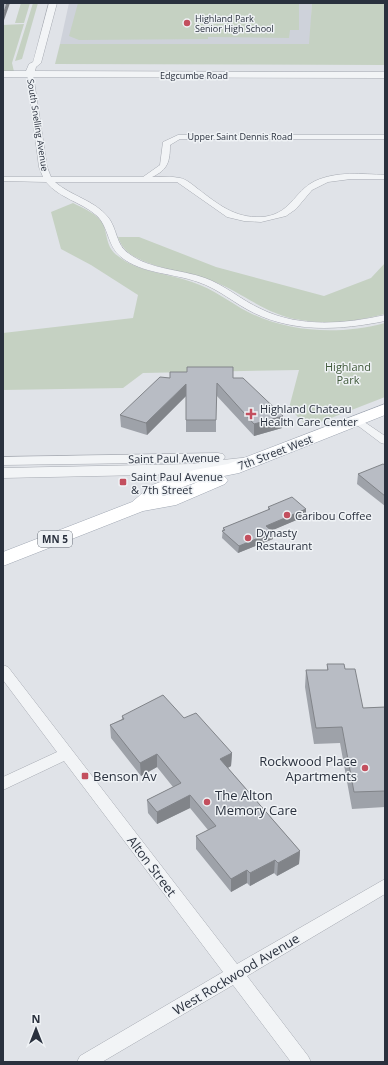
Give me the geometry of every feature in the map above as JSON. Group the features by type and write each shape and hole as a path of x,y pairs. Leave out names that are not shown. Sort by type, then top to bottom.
{"main road":[{"name":"7th Street West","path":"3,559 139,506 169,501 214,483 232,469 385,409"}],"street":[{"name":"South Snelling Avenue","path":"46,3 29,63 44,171 60,191 100,213 111,229 117,247 122,253 140,263 207,282 258,311 291,322 330,326 357,324 385,318"},
{"name":"South Snelling Avenue","path":"31,70 38,63 53,3"},
{"name":"Edgcumbe Road","path":"3,66 31,70 385,75"},
{"name":"Edgcumbe Road","path":"3,74 31,70 385,67"},
{"name":"Upper Saint Dennis Road","path":"171,168 166,144 173,139 182,137 385,137"},
{"path":"144,179 162,170 171,168 189,184 230,215 240,218 260,219 275,217 288,211 317,183 356,177 385,177"},
{"path":"3,179 144,179 179,180 189,184"},
{"path":"357,420 385,441"},
{"name":"Saint Paul Avenue","path":"3,461 224,457 257,460"},
{"name":"Saint Paul Avenue","path":"3,473 191,469 257,460"},
{"name":"Alton Street","path":"3,670 302,1062"},
{"path":"3,784 66,754"},
{"name":"West Rockwood Avenue","path":"86,1062 385,886"}],"shaded area":[{"name":"Highland Park Senior High School","path":"69,3 312,3 310,44 60,44"}],"green space":[{"path":"21,3 30,3 24,23 15,23"},
{"path":"33,3 38,3 22,59 15,61"},
{"name":"Highland Park Senior High School","path":"78,3 299,3 299,30 290,30 289,38 208,37 208,39 79,40 69,36"},
{"path":"312,3 385,3 385,65 55,64 60,44 309,44"},
{"path":"24,24 12,63 15,76 3,76 3,25"},
{"name":"Highland Park","path":"73,203 101,220 105,228 109,246 114,253 126,262 144,269 200,285 248,312 264,319 298,328 315,330 351,329 385,323 385,397 308,427 289,408 299,370 143,373 123,388 3,390 3,333 133,318 138,295 91,265 61,249 51,212"},
{"path":"118,237 139,237 216,267 324,296 371,278 385,263 385,314 364,319 333,322 301,320 288,317 265,308 210,280 163,268 144,261 126,251"}],"building":[{"path":"3,3 7,3 3,15"},
{"name":"Highland Chateau Health Care Center","path":"187,367 233,367 233,378 243,378 283,416 254,424 217,383 216,420 186,420 186,384 146,423 120,415 160,377 170,378 170,372 187,372"},
{"path":"383,464 385,465 385,496 358,474"},
{"path":"292,497 306,509 266,526 273,532 239,546 222,531 225,530 223,528 270,509 268,507"},
{"name":"Rockwood Place Apartments","path":"327,664 344,664 345,669 355,669 363,708 385,707 385,791 354,792 342,727 316,728 306,670 328,670"},
{"name":"The Alton Memory Care","path":"163,695 184,718 196,713 232,753 220,759 300,851 278,863 275,860 250,873 247,870 231,879 196,836 216,826 190,795 157,812 147,800 181,783 157,754 140,763 110,725 124,719 122,716"}],"place":[{"name":"Highland Park Senior High School","path":"187,23"},
{"name":"Highland Chateau Health Care Center","path":"251,414"},
{"name":"Saint Paul Avenue & 7th Street","path":"123,482"},
{"name":"Caribou Coffee","path":"287,515"},
{"name":"Dynasty Restaurant","path":"248,538"},
{"name":"Rockwood Place Apartments","path":"365,768"},
{"name":"Benson Av","path":"85,776"},
{"name":"The Alton Memory Care","path":"207,802"}]}
